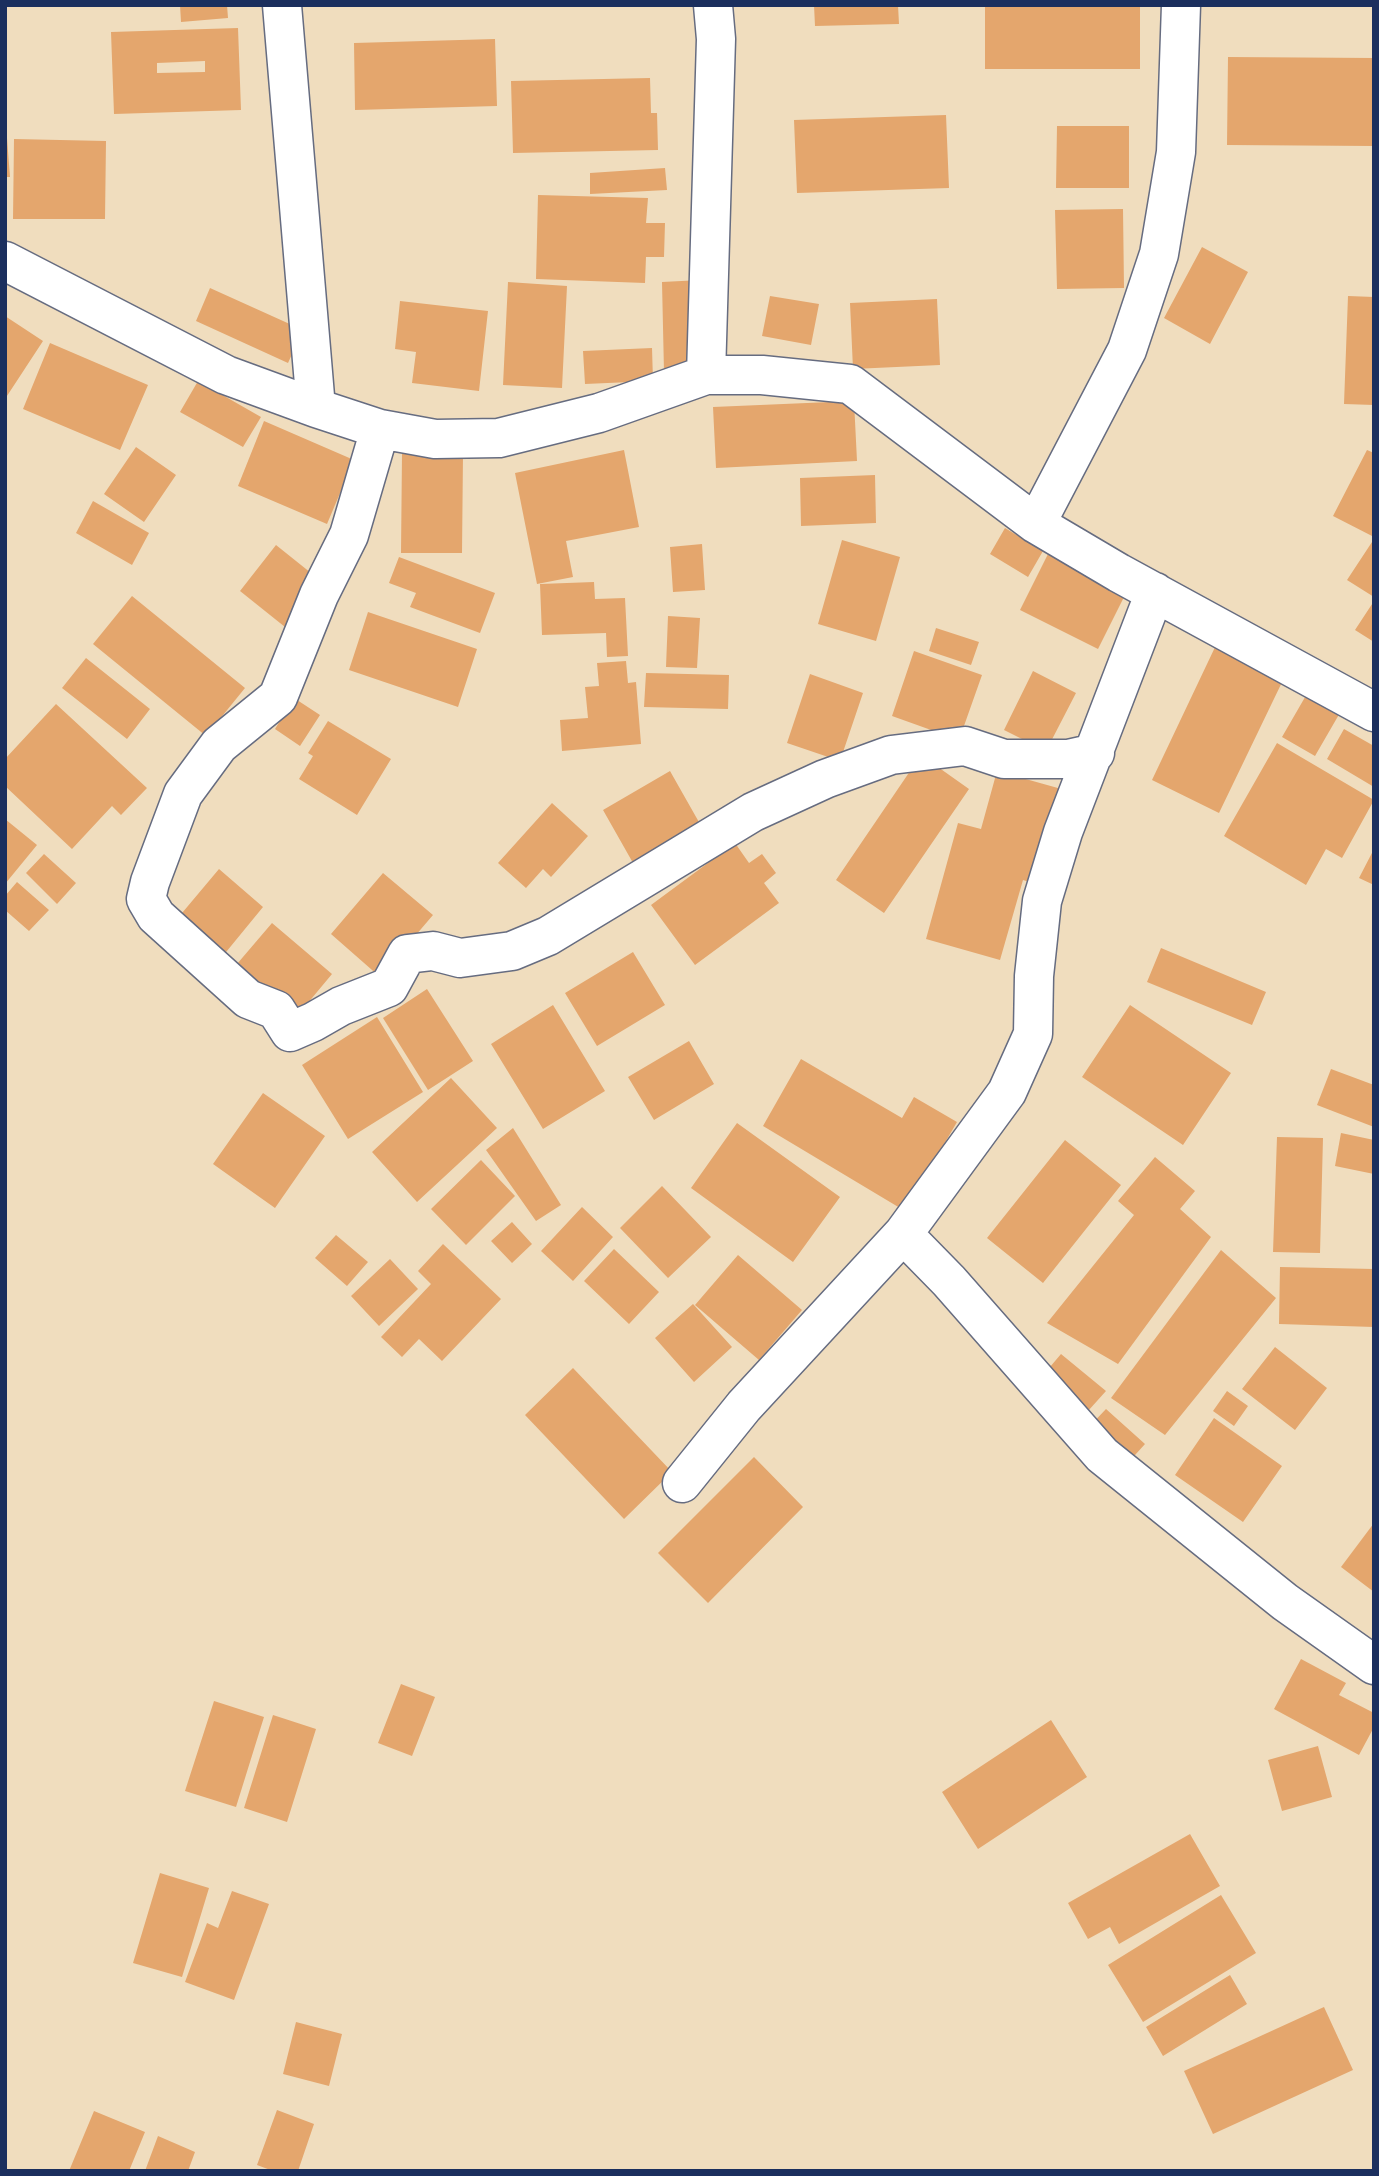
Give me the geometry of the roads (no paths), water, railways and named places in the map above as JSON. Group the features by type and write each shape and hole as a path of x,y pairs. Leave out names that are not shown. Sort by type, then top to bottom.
{"street":[{"path":"282,5 316,408"},
{"path":"706,375 716,40 713,5"},
{"path":"1036,524 1127,350 1159,254 1176,152 1181,5"},
{"path":"5,261 226,375 380,429 435,439 499,439 599,413 706,375 762,375 850,384 1036,524 1374,712"},
{"path":"380,429 349,535 319,595 278,697 219,745 183,794 146,899 156,916 248,999 275,1010 290,1032 341,1006 389,987 407,954 433,951 460,958 512,951 548,936 753,812 825,779 891,755 965,746 1004,759 1068,759 1095,753"},
{"path":"682,1483 744,1406 903,1234 1007,1092 1033,1034 1034,976 1042,901 1063,832 1155,592"},
{"path":"903,1234 950,1282 1102,1455 1285,1602 1374,1665"}]}
